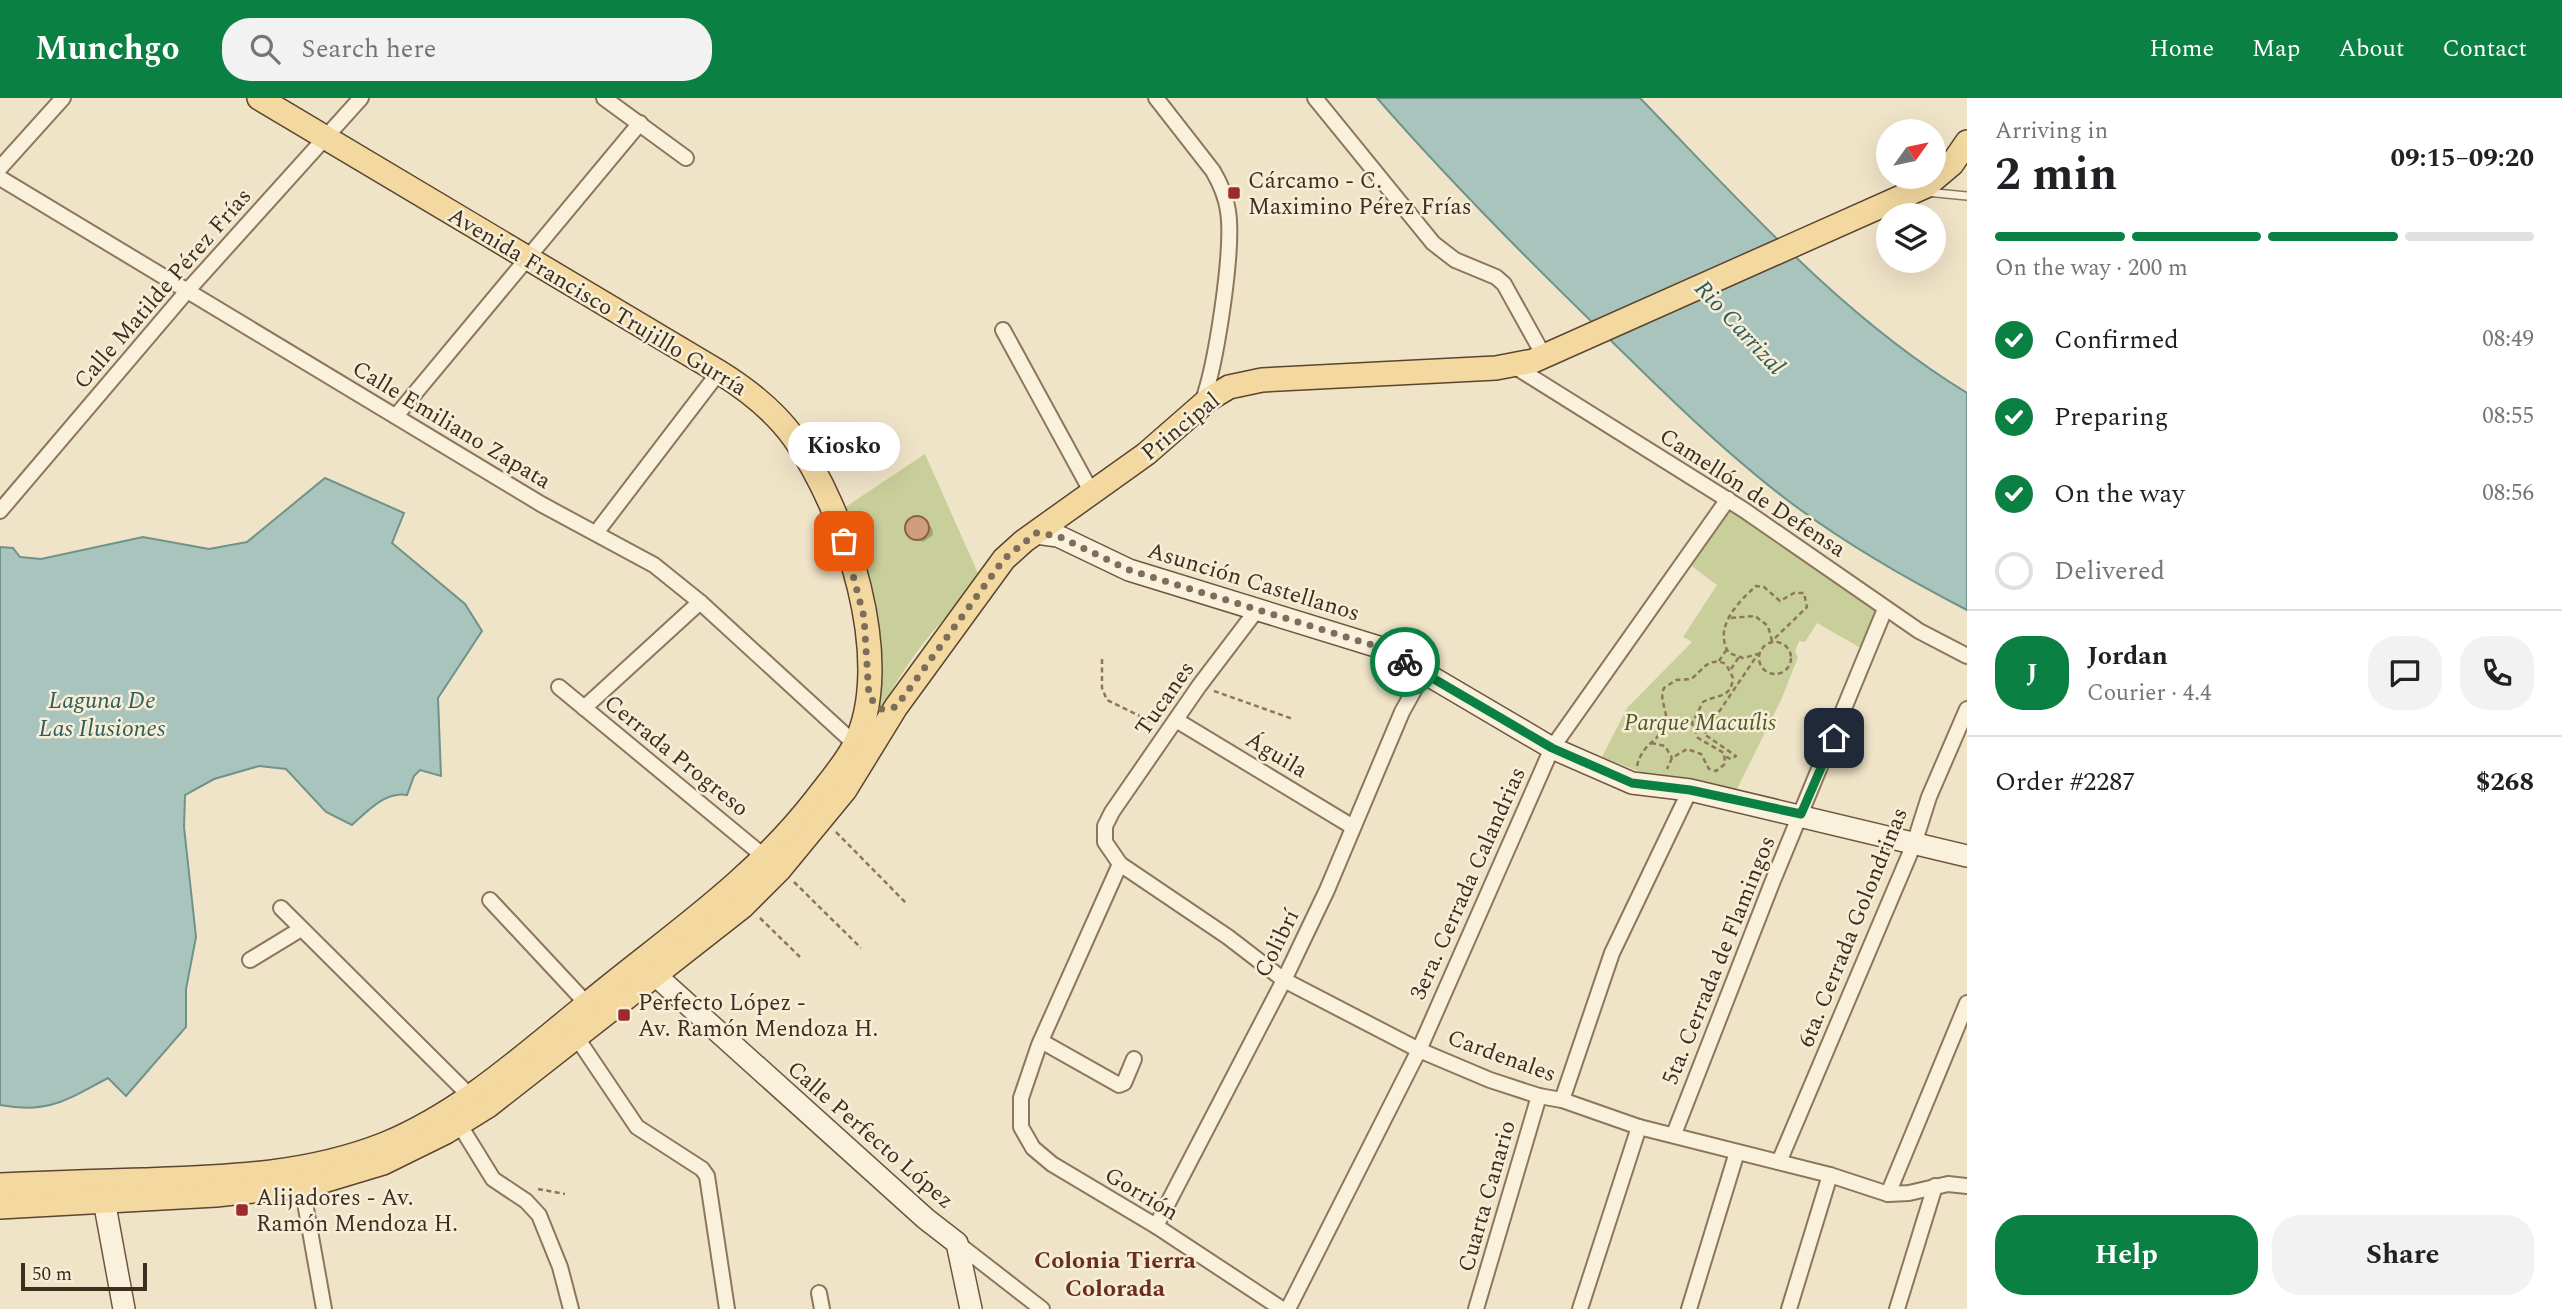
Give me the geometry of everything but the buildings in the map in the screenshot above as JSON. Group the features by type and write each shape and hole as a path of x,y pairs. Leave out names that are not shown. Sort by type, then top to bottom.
{"main road":[{"name":"Avenida Francisco Trujillo Gurría","path":"259,98 719,372 750,392 779,419 823,487 844,541 862,607 868,644 868,691 855,744 773,863"},
{"path":"1915,191 1944,173 1967,142"},
{"path":"1915,191 1967,170"},
{"name":"Principal","path":"773,863 824,819 896,707 1004,559 1164,440 1229,387 1250,382 1514,366 1566,347 1915,191"},
{"path":"868,691 877,706 886,709 896,707"},
{"path":"0,1185 101,1192 302,1186 383,1163 455,1117 511,1089 571,1030 587,1004 647,970 746,904 773,863"},
{"path":"0,1207 308,1167 455,1117 471,1097 571,1030 647,970 720,900 773,863"}],"street":[{"path":"0,168 63,98"},
{"name":"Calle Matilde Pérez Frías","path":"0,512 188,290 361,98"},
{"path":"604,98 686,158"},
{"path":"1156,98 1213,171 1220,183 1228,211 1225,274 1214,352 1200,408"},
{"path":"1315,98 1433,243 1455,260 1496,276 1504,284 1544,356"},
{"path":"396,416 640,123"},
{"name":"Calle Emiliano Zapata","path":"0,177 531,498 654,565 700,602 855,744"},
{"path":"1003,330 1092,493"},
{"name":"Camellón de Defensa","path":"1514,366 1728,499 1885,609 1967,656"},
{"path":"596,533 719,372"},
{"name":"3era. Cerrada Calandrias","path":"1287,1309 1419,1050 1552,748 1728,499"},
{"name":"Asunción Castellanos","path":"1036,533 1058,536 1129,570 1382,648 1552,748 1632,783 1690,790 1801,814 1967,856"},
{"path":"584,708 700,602"},
{"name":"5ta. Cerrada de Flamingos","path":"1674,1134 1885,609"},
{"name":"Tucanes","path":"1112,812 1199,686 1256,611"},
{"name":"Colibrí","path":"1156,1226 1284,979 1402,712 1423,674"},
{"name":"Cerrada Progreso","path":"559,687 773,863"},
{"name":"6ta. Cerrada Golondrinas","path":"1779,1162 1914,844 1929,797 1967,709"},
{"name":"Águila","path":"1173,725 1353,827"},
{"path":"1562,1100 1612,953 1690,790"},
{"name":"Cardenales","path":"1112,812 1105,826 1105,842 1120,864 1228,937 1284,979 1419,1050 1539,1096 1562,1100 1639,1127 1830,1175 1888,1194 1909,1193 1948,1184 1967,1186"},
{"name":"Gorrión","path":"1120,864 1041,1041 1023,1089 1019,1117 1021,1127 1033,1148 1052,1164 1156,1226 1282,1309"},
{"path":"490,900 587,1004"},
{"path":"281,908 471,1097"},
{"path":"250,960 301,929"},
{"name":"Calle Perfecto López","path":"647,970 926,1219 1042,1309"},
{"path":"1888,1194 1967,1003"},
{"path":"571,1030 638,1127 702,1169 706,1176 727,1309"},
{"path":"1041,1041 1119,1085 1124,1083 1134,1059"},
{"name":"Cuarta Canario","path":"1476,1309 1539,1096"},
{"path":"455,1117 493,1179 526,1201 539,1215 560,1267 571,1309"},
{"path":"1580,1309 1639,1127"},
{"path":"1689,1309 1737,1152"},
{"path":"1789,1309 1830,1175"},
{"path":"302,1186 324,1309"},
{"path":"1898,1309 1935,1186"},
{"path":"101,1192 124,1309"},
{"path":"957,1243 971,1309"},
{"path":"820,1293 822,1309"}],"lane":[{"path":"1915,191 1967,196"}],"path":[{"path":"1739,657 1731,670 1733,682 1728,692 1703,702 1692,723 1698,738 1731,759 1736,756 1704,734 1758,654 1807,607 1804,593 1794,593 1780,601 1764,587 1756,586 1730,618 1722,635 1727,649 1739,657 1751,658 1758,654"},
{"path":"1730,618 1755,616 1768,626 1772,641"},
{"path":"1758,654 1767,672 1775,675 1785,672 1790,653 1781,642 1772,641"},
{"path":"1632,783 1641,751 1660,733 1666,721 1661,702 1664,688 1676,680 1688,681 1697,675 1703,666 1719,661 1727,649"},
{"path":"1102,659 1102,688 1107,700 1173,725"},
{"path":"1719,661 1731,670"},
{"path":"1199,686 1293,719"},
{"path":"1646,745 1665,746 1672,758 1664,786"},
{"path":"1672,758 1692,749 1704,757 1709,769 1716,771 1723,768 1726,757"},
{"path":"824,819 907,904"},
{"path":"773,863 862,948"},
{"path":"746,904 800,957"}],"green space":[{"path":"925,454 981,580 913,657 871,728 872,694 841,510"},
{"name":"Parque Macuílis","path":"1730,504 1882,611 1866,651 1817,623 1805,642 1799,641 1795,652 1798,657 1782,698 1735,793 1643,773 1602,757 1627,708 1692,642 1683,637 1717,585 1685,561"}],"water":[{"name":"Rio Carrizal","path":"1377,98 1640,98 1794,256 1835,293 1877,329 1967,393 1967,610 1895,571 1826,528 1733,455 1662,391 1538,269 1456,185"},
{"name":"Laguna De Las Ilusiones","path":"325,478 404,513 392,543 465,604 482,631 438,698 441,776 420,770 414,776 407,795 384,799 352,825 326,812 286,769 259,766 214,779 185,795 184,827 196,937 186,989 186,1027 126,1096 108,1078 68,1099 45,1106 32,1108 0,1105 0,547 13,548 20,557 41,559 143,537 209,549 247,542"}],"way so far":[{"path":"844,541 864,617 870,674 869,697 881,709 896,707 1004,559 1036,533 1058,536 1129,570 1382,648 1405,662"}],"place":[{"name":"Cárcamo - C. Maximino Pérez Frías","path":"1234,193"},
{"name":"Kiosko","path":"844,541"},
{"name":"Perfecto López - Av. Ramón Mendoza H.","path":"624,1015"},
{"name":"Alijadores - Av. Ramón Mendoza H.","path":"242,1210"}],"district":[{"name":"Colonia Tierra Colorada","path":"1115,1274"}],"route":[{"path":"1405,662 1552,748 1632,783 1690,790 1801,814 1834,738"}]}
